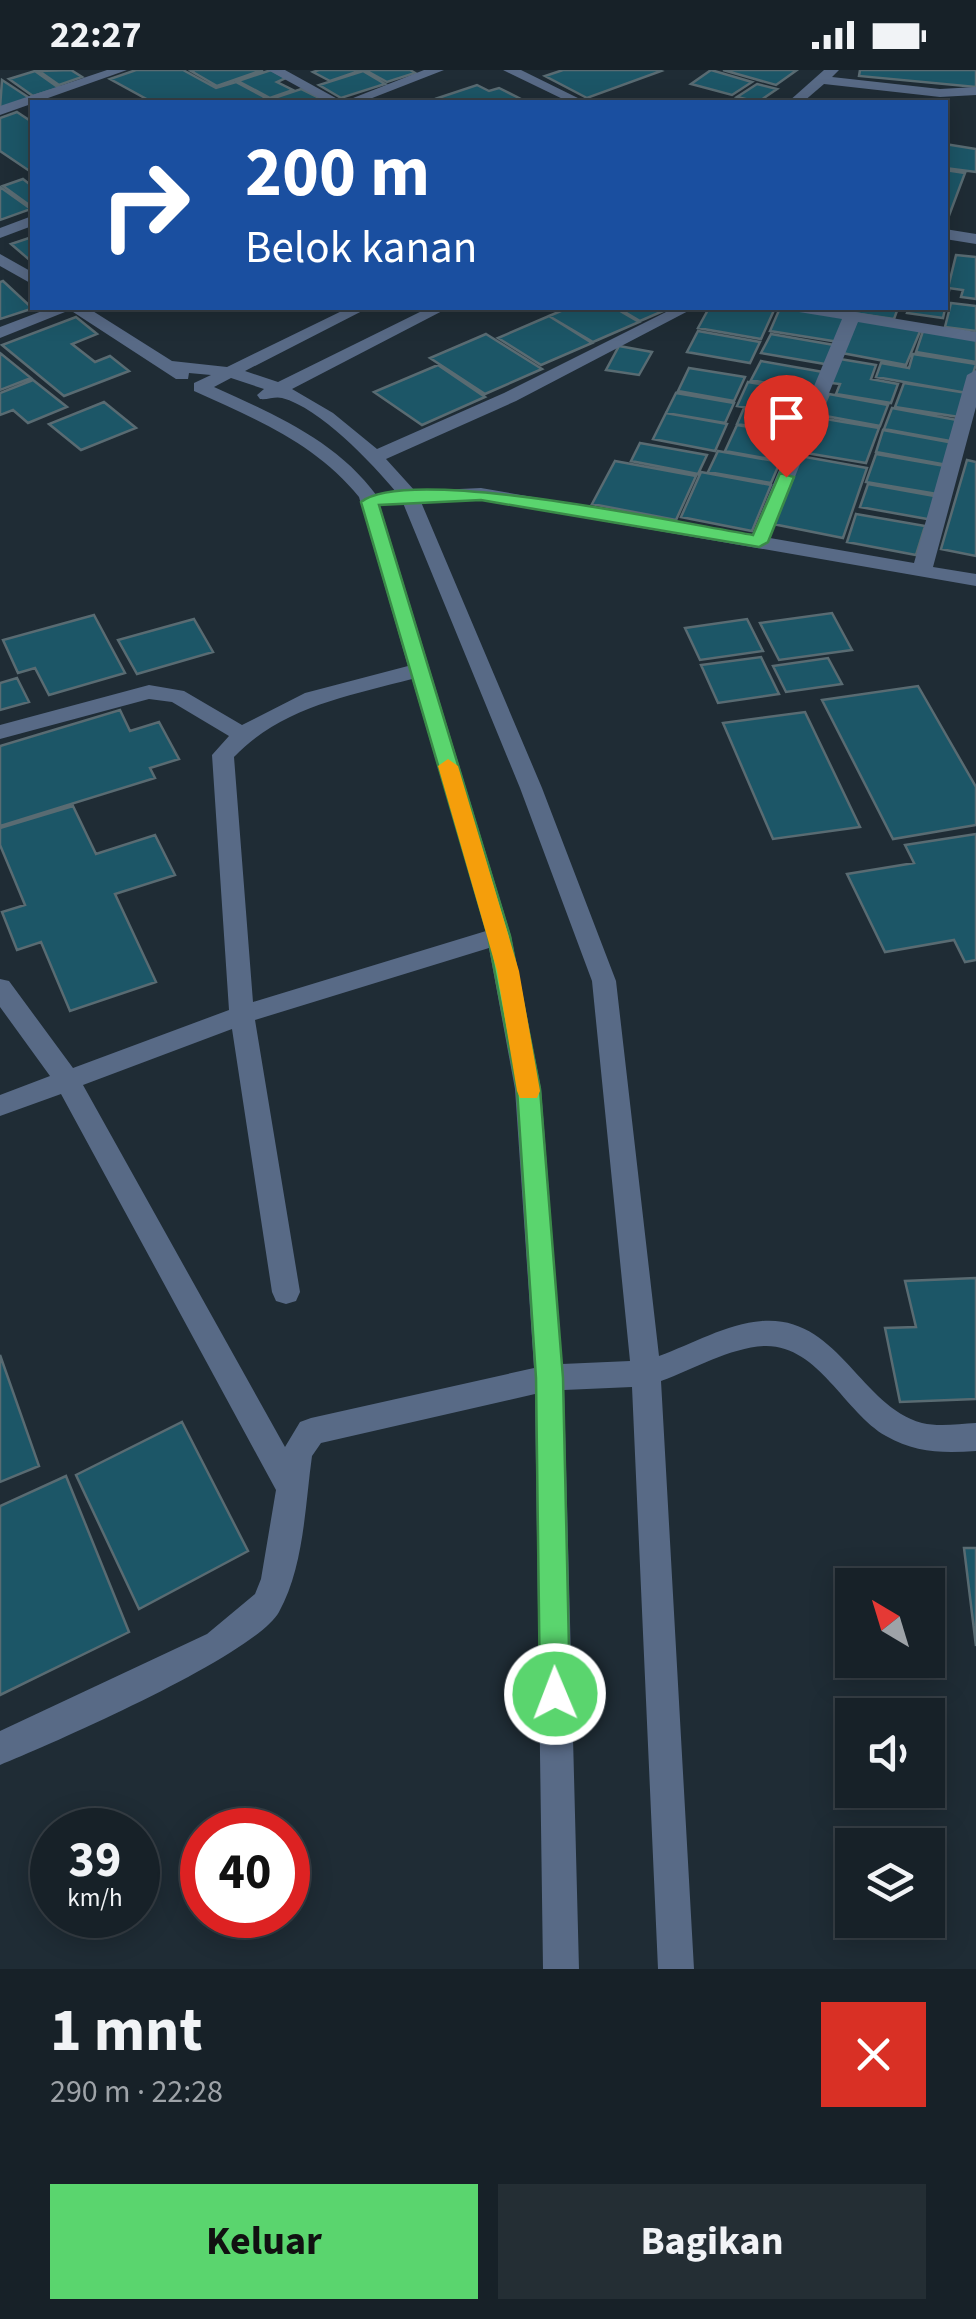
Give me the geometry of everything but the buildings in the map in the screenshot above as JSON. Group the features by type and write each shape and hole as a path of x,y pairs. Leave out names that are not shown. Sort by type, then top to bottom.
{"street":[{"path":"31,100 120,70"},
{"path":"275,70 332,100"},
{"path":"355,100 437,70"},
{"path":"510,70 574,100"},
{"path":"797,100 827,75 940,94 976,91"},
{"path":"0,110 30,100"},
{"path":"16,105 30,113"},
{"path":"0,233 30,222"},
{"path":"948,234 976,239"},
{"path":"0,258 30,278"},
{"path":"0,333 58,310"},
{"path":"81,310 200,387 244,407 342,466 356,479 371,506 499,936 528,1089 549,1378 561,1969"},
{"path":"200,387 356,310"},
{"path":"244,407 436,310"},
{"path":"374,458 510,397 682,310"},
{"path":"817,310 976,336"},
{"path":"759,542 852,316"},
{"path":"168,366 226,371 299,401 374,458 410,500 604,981 646,1372 676,1969"},
{"path":"922,570 976,375"},
{"path":"371,506 481,494 976,580"},
{"path":"286,1292 242,1015 222,755 240,734 281,710 419,670"},
{"path":"0,732 149,692 178,696 240,734"},
{"path":"0,1106 242,1015 499,936"},
{"path":"0,988 68,1080 292,1489"},
{"path":"0,1748 218,1644 266,1605 277,1580 298,1452 311,1432 549,1378 646,1372 752,1336 776,1334 826,1356 866,1403 890,1423 914,1435 976,1438"}],"slow traffic":[{"path":"448,766 508,971 528,1091"}],"route":[{"path":"555,1694 549,1378 528,1089 499,936 403,608 389,577 370,502 409,496 481,494 759,542 786,477"}]}
